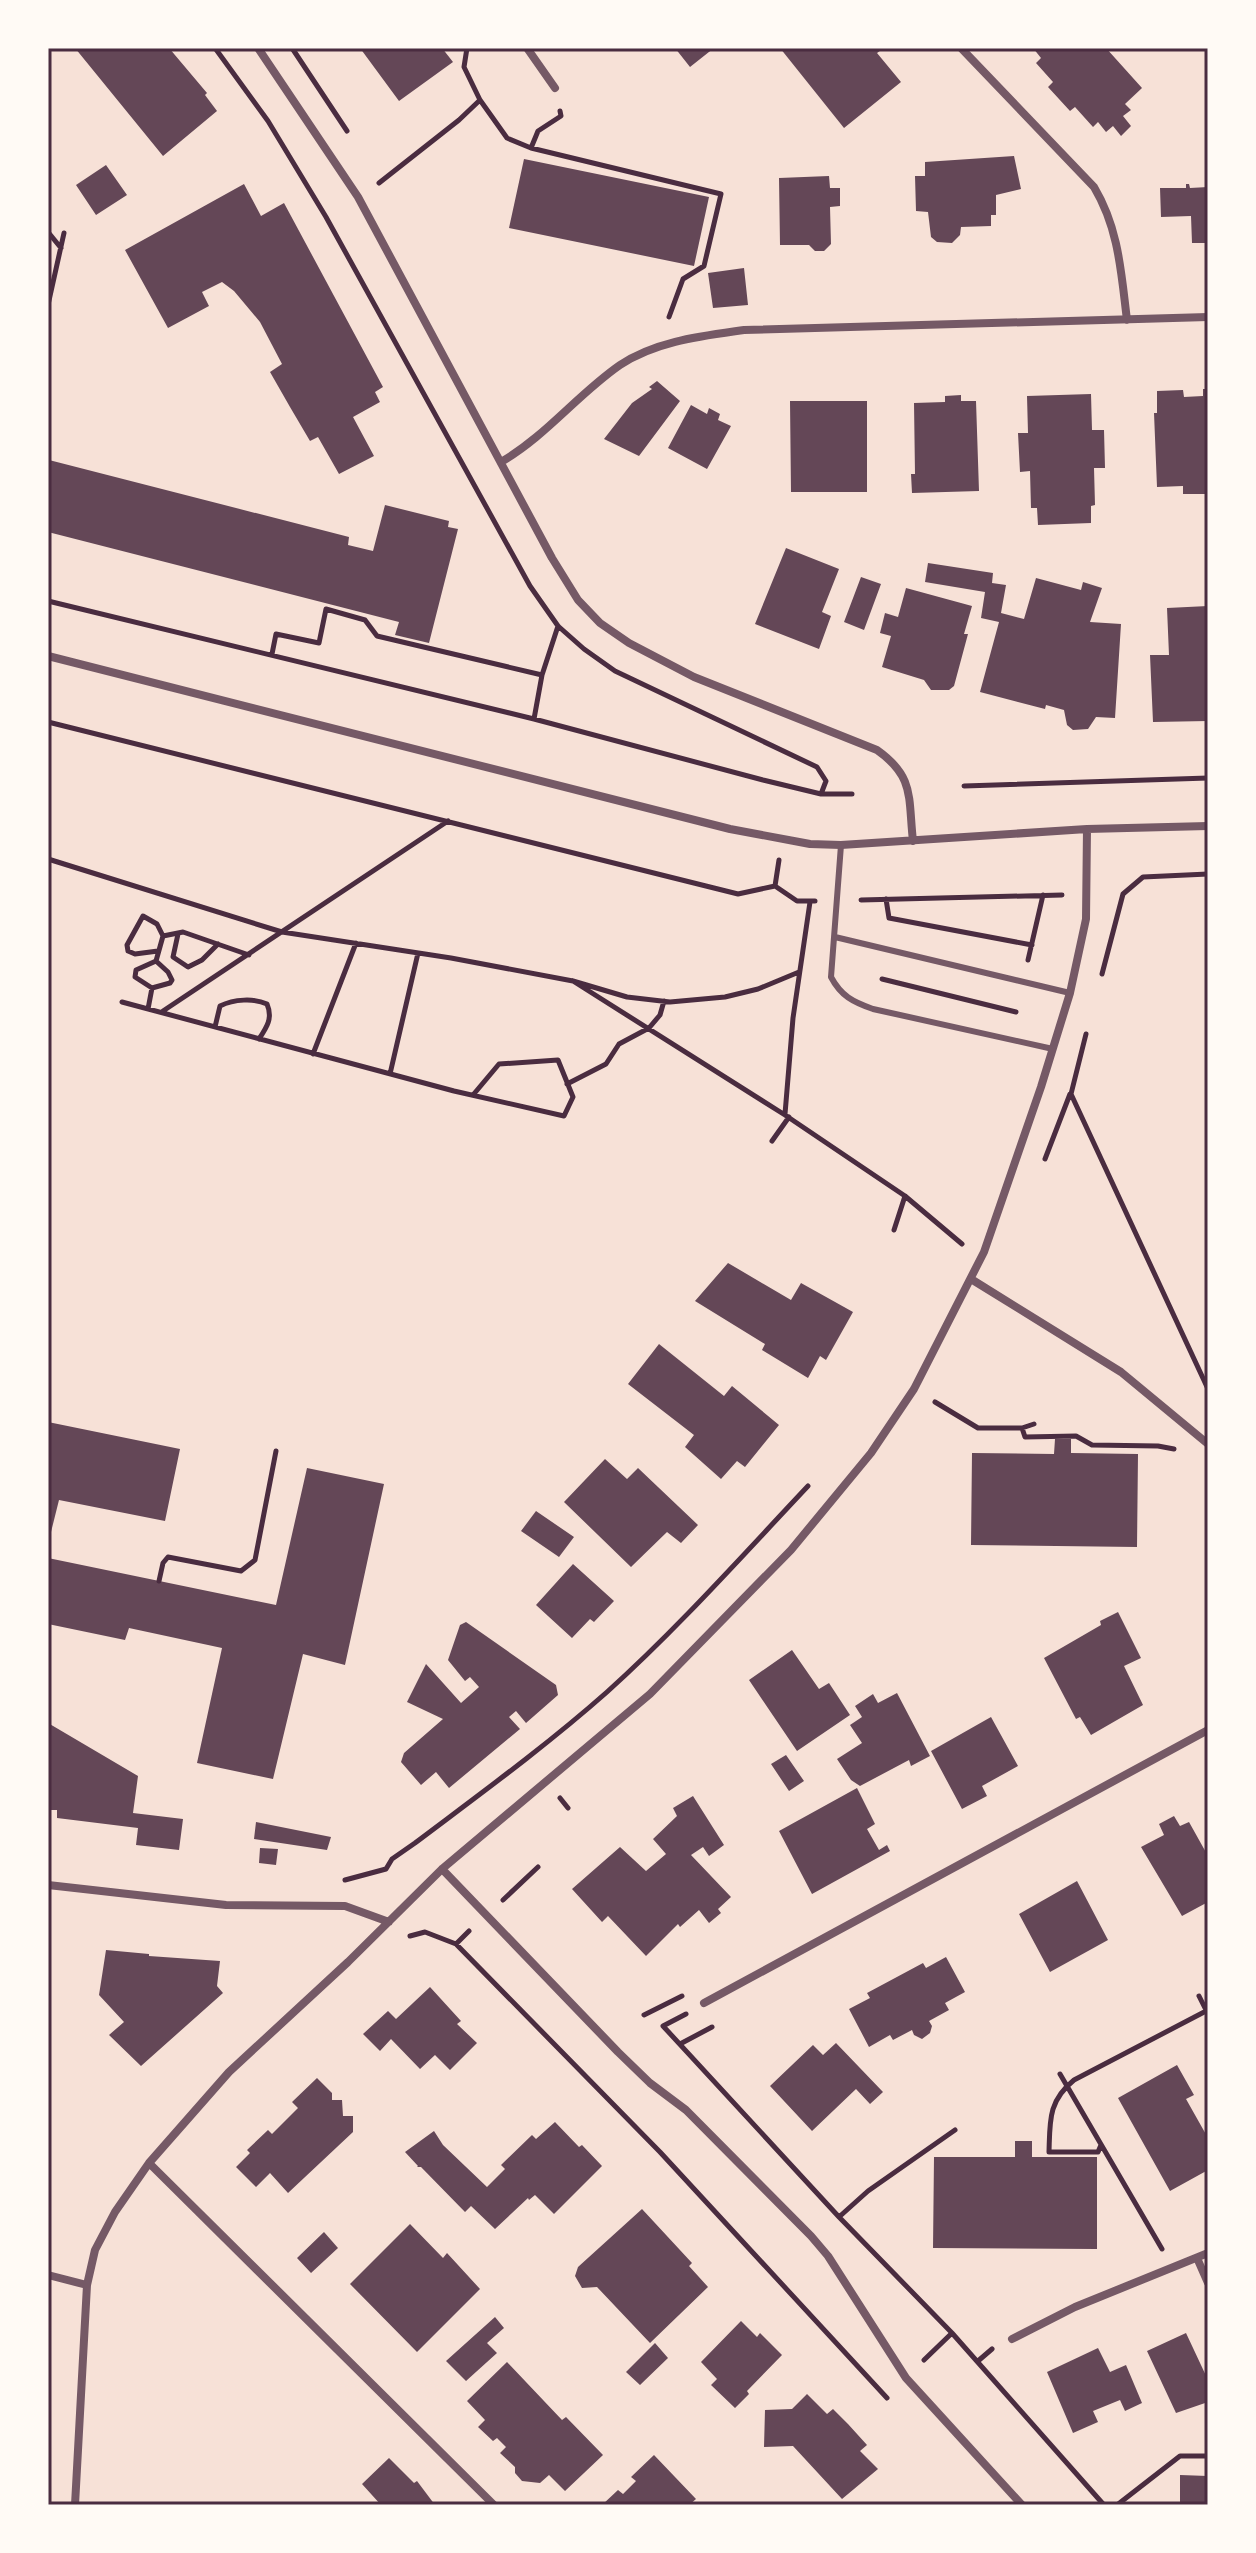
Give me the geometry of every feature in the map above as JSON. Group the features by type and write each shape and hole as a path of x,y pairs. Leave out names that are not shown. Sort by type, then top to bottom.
{"street":[{"path":"258,48 358,197 552,558 578,600 600,623 629,643 694,677 877,750 894,762 904,774 913,841"},
{"path":"527,48 555,88"},
{"path":"961,48 1094,187 1108,210 1119,247 1127,320"},
{"path":"501,462 524,449 619,365 642,353 690,338 744,330 1208,317"},
{"path":"48,656 730,829 810,844 841,845 1087,829 1208,826"},
{"path":"75,2505 87,2285 95,2250 115,2212 149,2163 229,2072 442,1869 650,1694 791,1550 879,1440 914,1389 984,1252 1053,1049 1070,993 1086,919 1087,829"},
{"path":"971,1279 1121,1372 1208,1444"},
{"path":"704,2003 1208,1730"},
{"path":"442,1869 618,2052 650,2083 686,2110 811,2236 828,2256 906,2378 1022,2505"},
{"path":"48,1885 226,1905 345,1906 389,1922"},
{"path":"149,2163 494,2505"},
{"path":"1012,2339 1075,2307 1208,2253"},
{"path":"1197,2258 1208,2283"},
{"path":"48,2275 87,2285"}],"lane":[{"path":"841,845 831,977 838,991 854,1003 873,1009 1053,1049"},
{"path":"835,937 1070,993"}],"path":[{"path":"215,48 268,121 326,217 468,471"},
{"path":"292,48 350,135"},
{"path":"467,48 464,67 480,100 507,138 531,148 721,194 704,266 683,279 668,322"},
{"path":"531,148 538,131 561,116 555,88"},
{"path":"372,172 380,184 480,100"},
{"path":"48,232 61,249"},
{"path":"48,305 64,233"},
{"path":"48,601 534,719 821,794 852,794"},
{"path":"272,654 276,634 319,643 326,609 365,620 377,636 542,675"},
{"path":"534,719 542,675 558,626"},
{"path":"48,722 738,894 775,886 797,901 1123,894"},
{"path":"964,786 1208,778"},
{"path":"163,1012 448,821"},
{"path":"48,859 282,932 573,981 627,997 664,1001 725,997 758,989 799,972"},
{"path":"1099,986 1123,894 1143,877 1208,874"},
{"path":"886,899 889,918 1032,945"},
{"path":"772,1141 787,1116 793,1018 810,901"},
{"path":"156,961 163,936 157,924 143,916 127,945 128,951 135,954 158,951"},
{"path":"163,936 183,932 249,955"},
{"path":"178,934 173,957 188,967 202,960 218,944"},
{"path":"313,1054 356,943"},
{"path":"390,1074 418,953"},
{"path":"156,961 172,980 152,988 135,977 136,970 156,961"},
{"path":"882,979 1016,1012"},
{"path":"573,981 787,1116 905,1196 962,1242 958,1253"},
{"path":"148,1009 152,988"},
{"path":"215,1027 220,1006 228,1002 258,1000 267,1004 270,1011 269,1024 259,1039"},
{"path":"567,1084 606,1064 619,1044 649,1028 660,1015 664,1001"},
{"path":"122,1002 390,1074 473,1095 564,1116 573,1097 558,1060 499,1064 473,1095"},
{"path":"1087,1032 1071,1094 1208,1389"},
{"path":"894,1230 905,1196"},
{"path":"931,1399 978,1428 1022,1428 1034,1424"},
{"path":"1022,1428 1025,1437 1076,1436 1092,1445 1158,1446 1184,1451"},
{"path":"159,1581 163,1563 168,1557 241,1571 255,1560 276,1451"},
{"path":"334,1883 386,1869 392,1859 562,1731 694,1606 813,1481"},
{"path":"402,1944 412,1935 425,1932 456,1944 660,2152 896,2408"},
{"path":"1101,2145 1098,2152 1049,2152 1052,2113 1058,2093 1067,2085 1207,2012 1199,1996"},
{"path":"674,2020 663,2026 839,2217 978,2361 1104,2505"},
{"path":"1060,2074 1172,2267"},
{"path":"839,2217 868,2191 955,2130"},
{"path":"978,2361 990,2351"},
{"path":"1117,2505 1180,2456 1208,2456"}],"building":[{"path":"75,48 169,48 207,93 205,95 217,111 163,156"},
{"path":"360,48 442,48 453,62 399,101"},
{"path":"675,48 714,48 690,67"},
{"path":"780,48 884,48 877,53 901,82 844,128"},
{"path":"1033,48 1106,48 1142,88 1125,104 1131,110 1123,116 1131,126 1121,136 1113,126 1106,132 1098,122 1093,127 1075,107 1070,111 1048,87 1053,82 1036,63 1041,58"},
{"path":"1014,156 1021,189 996,195 996,215 991,215 991,226 961,227 960,235 952,243 937,242 931,237 928,212 916,211 915,176 925,176 925,162"},
{"path":"524,159 709,197 694,266 509,228"},
{"path":"106,165 127,195 96,215 76,185"},
{"path":"829,176 830,188 840,188 840,206 830,207 831,244 824,251 815,251 809,245 780,245 779,178"},
{"path":"244,184 261,216 284,203 383,387 375,392 380,402 353,417 374,456 339,474 318,437 310,441 290,407 270,372 282,364 260,322 234,291 222,282 202,292 209,306 168,328 125,250"},
{"path":"1186,184 1190,188 1208,187 1208,243 1192,243 1191,216 1161,217 1160,188 1186,188"},
{"path":"744,268 748,305 713,308 708,273"},
{"path":"657,381 680,401 639,456 604,439 632,403 652,389 649,387"},
{"path":"1203,389 1208,389 1208,494 1183,494 1183,486 1157,487 1154,413 1157,413 1157,391 1183,390 1184,397 1203,396"},
{"path":"1091,394 1092,430 1104,430 1105,468 1094,468 1095,505 1091,506 1091,523 1038,525 1037,508 1031,508 1030,471 1020,472 1018,433 1028,433 1027,396"},
{"path":"961,395 961,401 976,401 979,491 912,493 911,474 915,474 914,403 945,402 945,396"},
{"path":"790,401 867,401 867,492 791,492"},
{"path":"691,405 707,414 709,408 720,414 718,420 731,426 707,469 668,448"},
{"path":"49,460 349,537 348,545 373,551 385,505 449,521 448,527 458,529 429,643 395,635 399,622 48,532"},
{"path":"786,548 839,569 822,612 831,616 819,649 755,624"},
{"path":"928,563 993,573 992,583 1006,585 1001,613 1024,619 1036,578 1081,590 1083,582 1102,588 1090,622 1121,624 1115,718 1096,717 1088,729 1073,730 1067,725 1064,710 1046,705 1045,709 980,692 999,622 981,618 985,592 925,582"},
{"path":"861,577 881,584 864,630 844,622"},
{"path":"906,588 972,606 954,686 949,690 931,690 924,680 882,667 891,636 880,633 885,613 898,617"},
{"path":"1208,606 1208,721 1153,722 1150,655 1169,655 1167,608"},
{"path":"728,1263 791,1300 801,1283 853,1312 826,1360 820,1356 808,1378 762,1350 765,1344 695,1301"},
{"path":"659,1344 724,1396 732,1386 779,1425 745,1467 737,1461 721,1479 685,1447 694,1435 628,1384"},
{"path":"48,1422 180,1449 165,1521 59,1500 48,1544"},
{"path":"1055,1439 1071,1439 1071,1453 1138,1454 1137,1547 971,1545 972,1453 1054,1454"},
{"path":"605,1459 627,1479 638,1468 698,1525 681,1543 667,1532 631,1567 564,1502"},
{"path":"307,1468 384,1484 345,1665 303,1654 273,1779 197,1763 222,1648 129,1628 125,1640 48,1624 48,1558 276,1605"},
{"path":"536,1511 574,1537 559,1557 521,1531"},
{"path":"573,1564 614,1601 594,1622 590,1619 572,1638 536,1605"},
{"path":"1118,1612 1141,1658 1124,1666 1143,1705 1091,1735 1080,1717 1076,1719 1044,1658"},
{"path":"466,1622 556,1685 558,1695 526,1723 516,1711 509,1717 520,1729 449,1788 436,1772 421,1785 401,1762 404,1753 443,1719 407,1702 426,1664 461,1703 479,1687 470,1677 465,1681 448,1660 460,1625"},
{"path":"792,1650 819,1689 829,1683 850,1715 797,1751 749,1680"},
{"path":"897,1693 930,1756 911,1766 909,1760 860,1786 851,1780 837,1759 862,1743 850,1725 862,1717 855,1706 873,1694 878,1703"},
{"path":"991,1717 1018,1766 982,1786 987,1796 962,1809 931,1751"},
{"path":"48,1723 138,1776 133,1813 183,1819 179,1850 136,1845 138,1828 57,1818 57,1810 48,1810"},
{"path":"786,1755 804,1781 789,1791 771,1764"},
{"path":"857,1788 875,1824 867,1829 879,1850 887,1845 890,1851 812,1894 779,1831"},
{"path":"693,1796 724,1845 709,1856 703,1847 691,1855 731,1897 718,1909 721,1913 709,1923 699,1910 680,1927 678,1924 646,1956 608,1916 602,1922 572,1889 620,1847 646,1871 666,1854 653,1839 677,1816 673,1808"},
{"path":"1174,1816 1180,1826 1189,1822 1208,1856 1208,1902 1182,1916 1141,1847 1164,1835 1159,1824"},
{"path":"256,1822 331,1837 327,1850 254,1839"},
{"path":"260,1848 278,1849 276,1865 259,1863"},
{"path":"1077,1881 1108,1940 1050,1972 1019,1914"},
{"path":"106,1950 220,1961 217,1986 223,1993 141,2066 109,2035 124,2022 99,1995"},
{"path":"946,1957 965,1992 945,2003 949,2010 929,2021 932,2026 930,2033 922,2039 912,2030 893,2040 890,2035 869,2047 849,2009 870,1998 867,1993 923,1963 926,1968"},
{"path":"430,1987 461,2021 457,2024 477,2043 450,2070 435,2055 420,2069 391,2039 380,2051 363,2034 388,2011 396,2019"},
{"path":"836,2043 883,2092 870,2104 856,2089 812,2131 770,2086 813,2045 823,2055"},
{"path":"1177,2065 1194,2095 1186,2099 1208,2138 1208,2170 1170,2191 1118,2098"},
{"path":"317,2078 332,2093 332,2100 342,2100 343,2116 353,2116 353,2132 288,2193 270,2173 256,2187 236,2167 250,2153 247,2150 268,2130 272,2134 298,2108 292,2102"},
{"path":"555,2122 602,2166 554,2214 535,2195 495,2229 471,2206 465,2212 405,2152 434,2131 443,2145 487,2187 505,2169 501,2165 532,2135 536,2139"},
{"path":"1015,2141 1032,2141 1032,2157 1097,2157 1097,2249 933,2248 934,2157 1015,2157"},
{"path":"642,2209 692,2263 689,2266 708,2287 650,2343 597,2287 582,2288 575,2276 578,2267"},
{"path":"410,2224 443,2258 447,2253 480,2289 417,2352 350,2284"},
{"path":"324,2232 338,2248 311,2273 297,2258"},
{"path":"495,2317 504,2328 487,2343 497,2353 466,2381 446,2361"},
{"path":"741,2321 757,2337 760,2333 782,2355 735,2408 711,2385 717,2379 701,2362"},
{"path":"1186,2333 1208,2380 1208,2402 1176,2413 1147,2351"},
{"path":"655,2343 668,2358 640,2385 626,2372"},
{"path":"1098,2348 1110,2372 1126,2365 1142,2403 1125,2411 1120,2400 1093,2411 1098,2422 1073,2433 1047,2372"},
{"path":"507,2362 562,2420 566,2417 603,2455 565,2491 549,2475 540,2483 522,2481 515,2473 515,2467 500,2453 506,2447 497,2438 493,2441 478,2427 485,2420 467,2401"},
{"path":"807,2394 827,2414 833,2409 848,2424 867,2445 860,2451 878,2469 842,2499 793,2446 764,2447 765,2410 792,2409"},
{"path":"654,2455 696,2499 689,2505 602,2505 618,2490 623,2494 636,2481 631,2477"},
{"path":"389,2458 414,2483 417,2481 435,2505 381,2505 362,2484"},
{"path":"1180,2475 1208,2476 1208,2505 1180,2505"}]}
